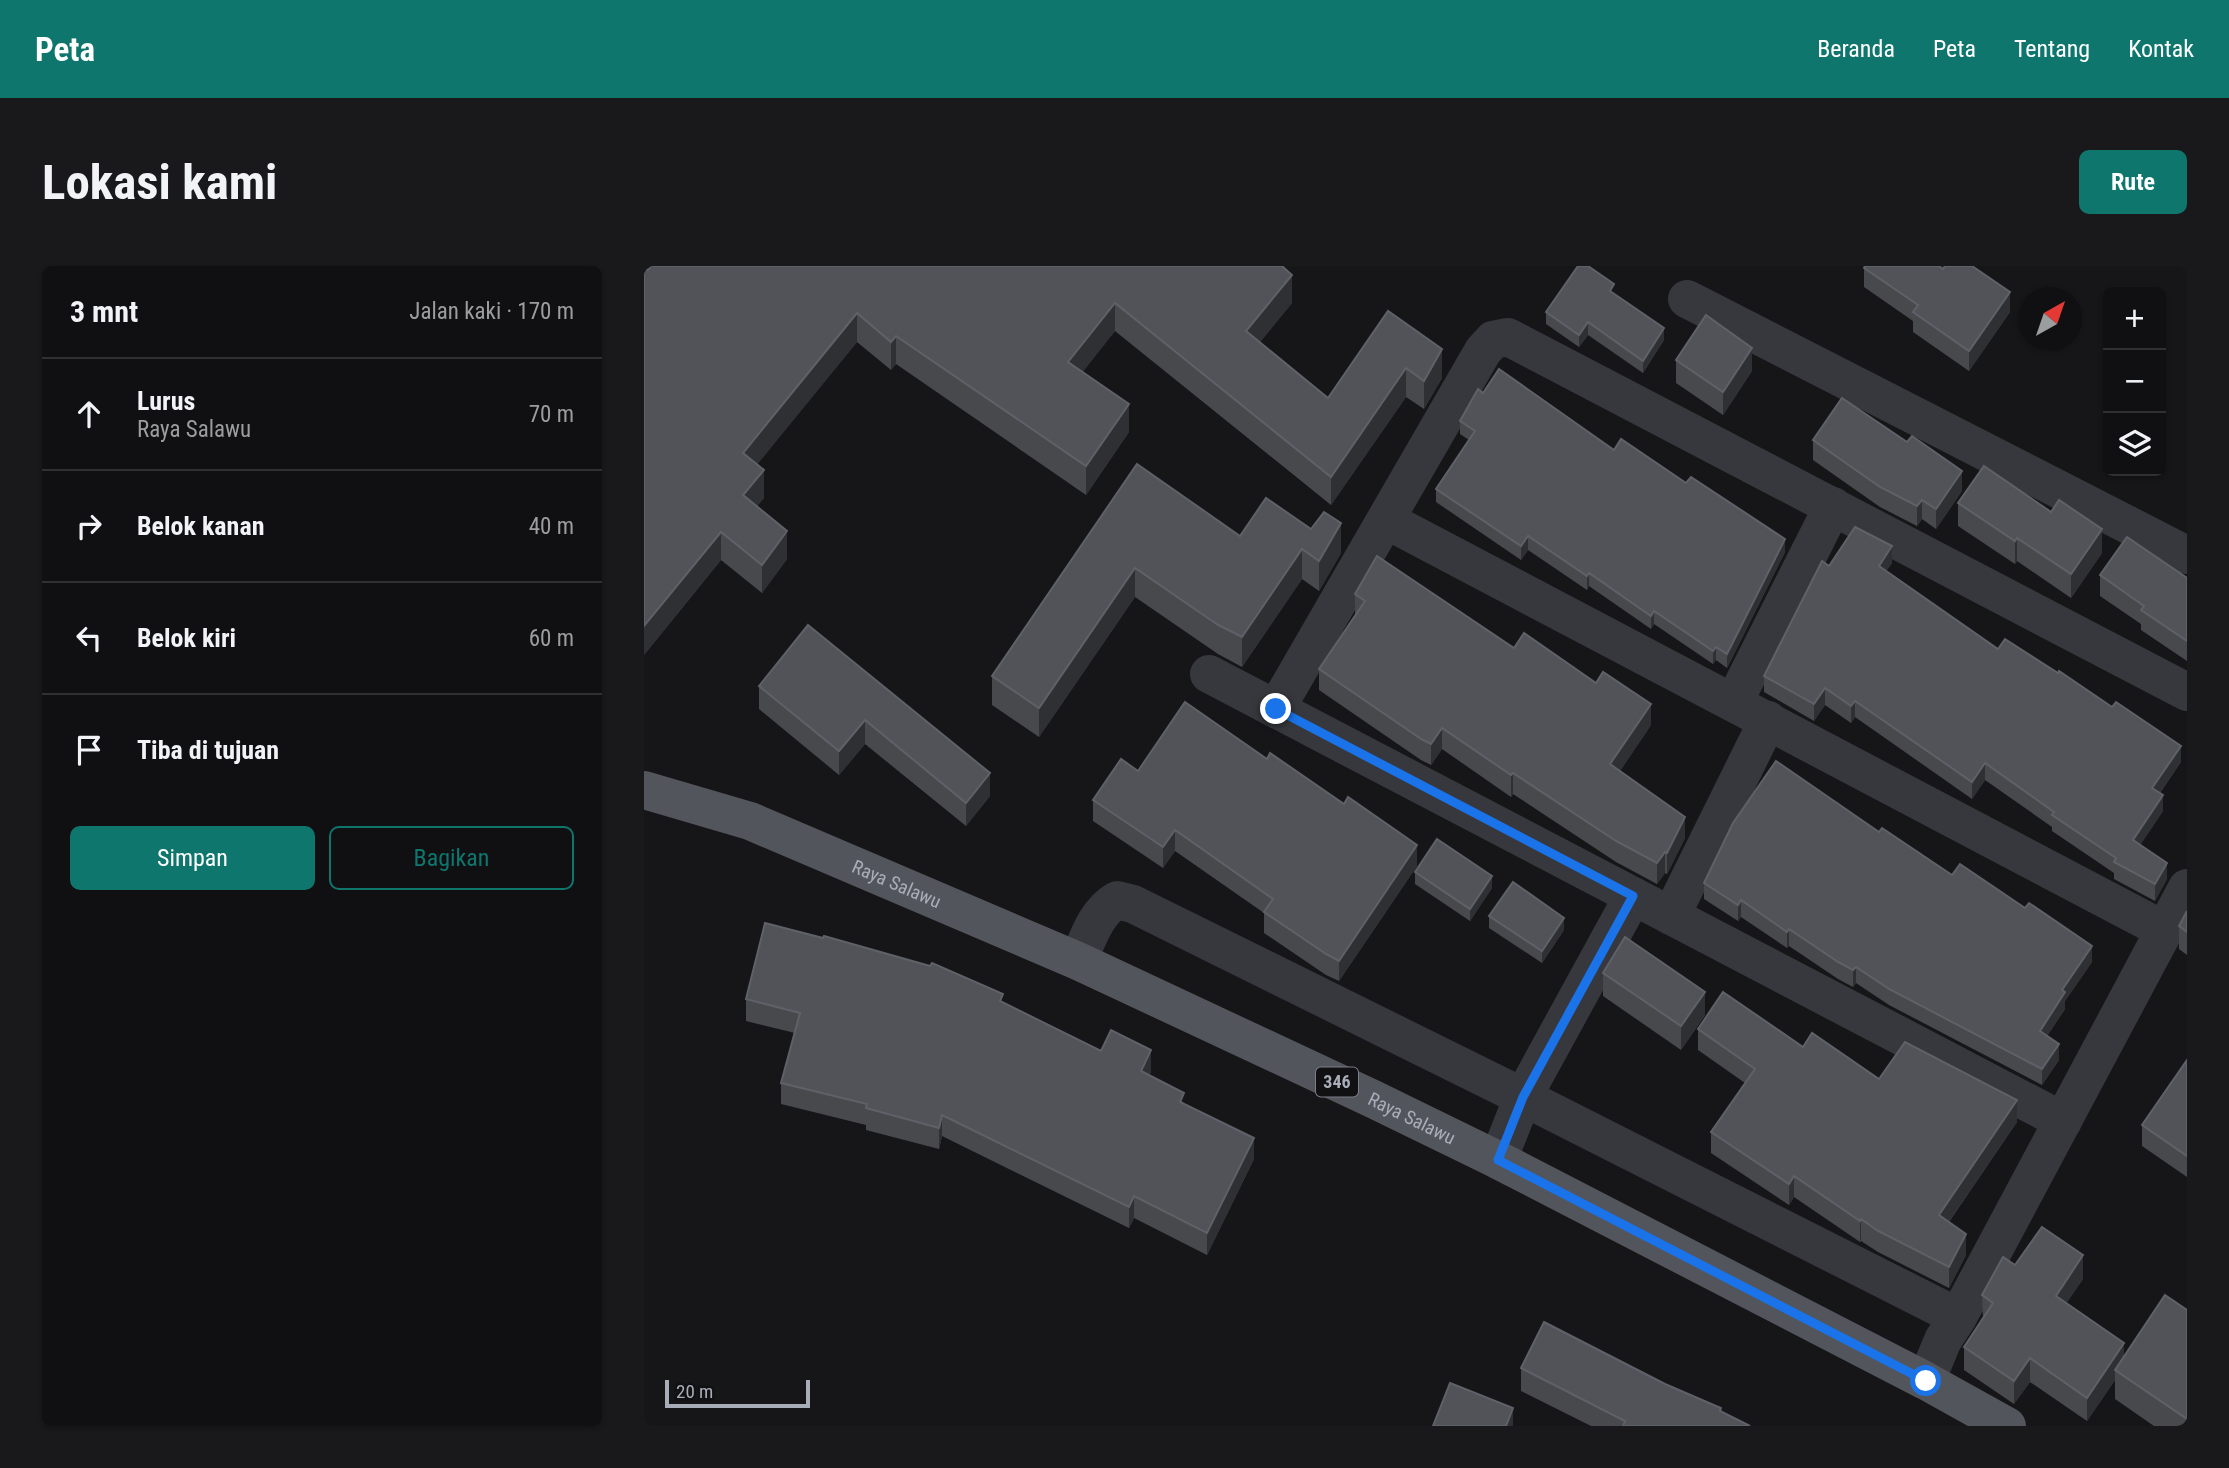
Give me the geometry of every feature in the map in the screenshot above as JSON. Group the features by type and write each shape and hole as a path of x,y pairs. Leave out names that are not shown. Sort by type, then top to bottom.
{"main road":[{"name":"Raya Salawu","path":"644,790 750,821 1078,961 1374,1098 1926,1381 2007,1426"}],"street":[{"path":"1687,299 2187,555"},
{"path":"1276,709 1483,351 1493,340 1508,337 2187,692"},
{"path":"1734,702 1833,506"},
{"path":"1386,520 2164,930"},
{"path":"1209,674 2063,1121"},
{"path":"1671,916 1768,720"},
{"path":"1926,1381 1943,1340 1958,1317 2187,888"},
{"path":"1498,1160 1523,1097 1633,896"},
{"path":"1078,961 1105,907 1117,900 1133,904 1958,1317"}],"building":[{"path":"651,266 1282,266 1292,275 1246,331 1328,398 1388,311 1442,349 1424,381 1406,368 1331,477 1115,303 1068,362 1129,404 1086,466 896,336 891,342 857,313 743,453 764,470 743,495 787,531 762,565 721,532 644,626 644,267 648,270"},
{"path":"1578,266 1588,266 1614,284 1610,291 1664,328 1643,361 1588,322 1579,335 1546,312"},
{"path":"1939,266 1943,269 1945,266 1972,266 2010,292 1969,351 1913,312 1918,305 1864,268"},
{"path":"1706,315 1752,348 1723,392 1676,360"},
{"path":"1499,369 1614,450 1621,439 1686,483 1691,477 1785,539 1727,654 1716,647 1713,651 1654,611 1651,616 1589,573 1587,576 1528,536 1521,546 1436,489 1475,431 1460,421 1478,389 1483,393"},
{"path":"1842,398 1907,442 1912,436 1962,471 1936,509 1922,500 1917,506 1880,487 1813,440"},
{"path":"1137,464 1240,536 1266,498 1311,529 1324,512 1341,523 1319,561 1302,549 1242,637 1218,625 1135,568 1039,708 992,676"},
{"path":"1984,466 2051,512 2059,500 2102,529 2071,574 1958,503"},
{"path":"1855,527 1892,546 1879,566 1998,649 2005,639 2112,707 2116,702 2181,746 2152,788 2163,795 2133,840 2167,863 2155,884 2114,862 2116,858 2052,815 2054,812 1985,763 1972,782 1855,701 1851,706 1825,688 1814,704 1764,676 1822,561 1829,566"},
{"path":"2127,537 2187,578 2187,641 2141,610 2144,606 2100,575"},
{"path":"1377,556 1514,648 1524,633 1596,683 1603,672 1651,704 1610,764 1685,817 1667,853 1665,852 1657,863 1616,841 1442,728 1431,744 1319,669 1365,601 1355,594"},
{"path":"808,625 990,773 966,803 865,720 839,751 759,686"},
{"path":"1185,702 1267,759 1270,753 1344,804 1348,797 1417,845 1339,961 1264,912 1273,899 1175,830 1163,847 1093,800 1121,759 1138,771"},
{"path":"1776,761 1879,832 1882,828 1952,875 1960,864 2025,908 2029,903 2092,946 2062,990 2065,992 2040,1031 2059,1044 2042,1069 1889,989 1856,967 1853,970 1838,962 1789,929 1787,932 1741,900 1738,905 1704,883 1733,823"},
{"path":"1437,839 1492,876 1470,909 1415,872"},
{"path":"1513,882 1564,918 1542,951 1489,916"},
{"path":"2187,911 2187,932 2179,926"},
{"path":"765,923 823,938 824,936 930,966 932,963 1003,994 1000,1001 1101,1051 1111,1030 1151,1050 1141,1071 1184,1093 1180,1102 1254,1138 1207,1233 1134,1196 1129,1207 942,1115 939,1128 866,1108 867,1104 781,1083 800,1013 746,999"},
{"path":"1625,937 1705,992 1681,1026 1603,973"},
{"path":"1723,992 1803,1047 1812,1033 1879,1079 1905,1042 2017,1100 1939,1215 1966,1234 1949,1267 1878,1231 1861,1219 1860,1221 1794,1176 1789,1184 1711,1132 1755,1069 1698,1029"},
{"path":"2187,1060 2187,1156 2142,1125"},
{"path":"2042,1227 2083,1255 2056,1296 2124,1343 2087,1398 2030,1358 2014,1381 1964,1347 1993,1303 1982,1295 2003,1257 2015,1265"},
{"path":"2165,1295 2187,1310 2187,1419 2115,1370"},
{"path":"1544,1322 1665,1384 1721,1408 1720,1411 1750,1426 1623,1426 1625,1421 1521,1368"},
{"path":"1450,1383 1513,1408 1506,1426 1433,1426"}],"route":[{"path":"1276,709 1633,896 1523,1097 1498,1160 1926,1381"}]}
